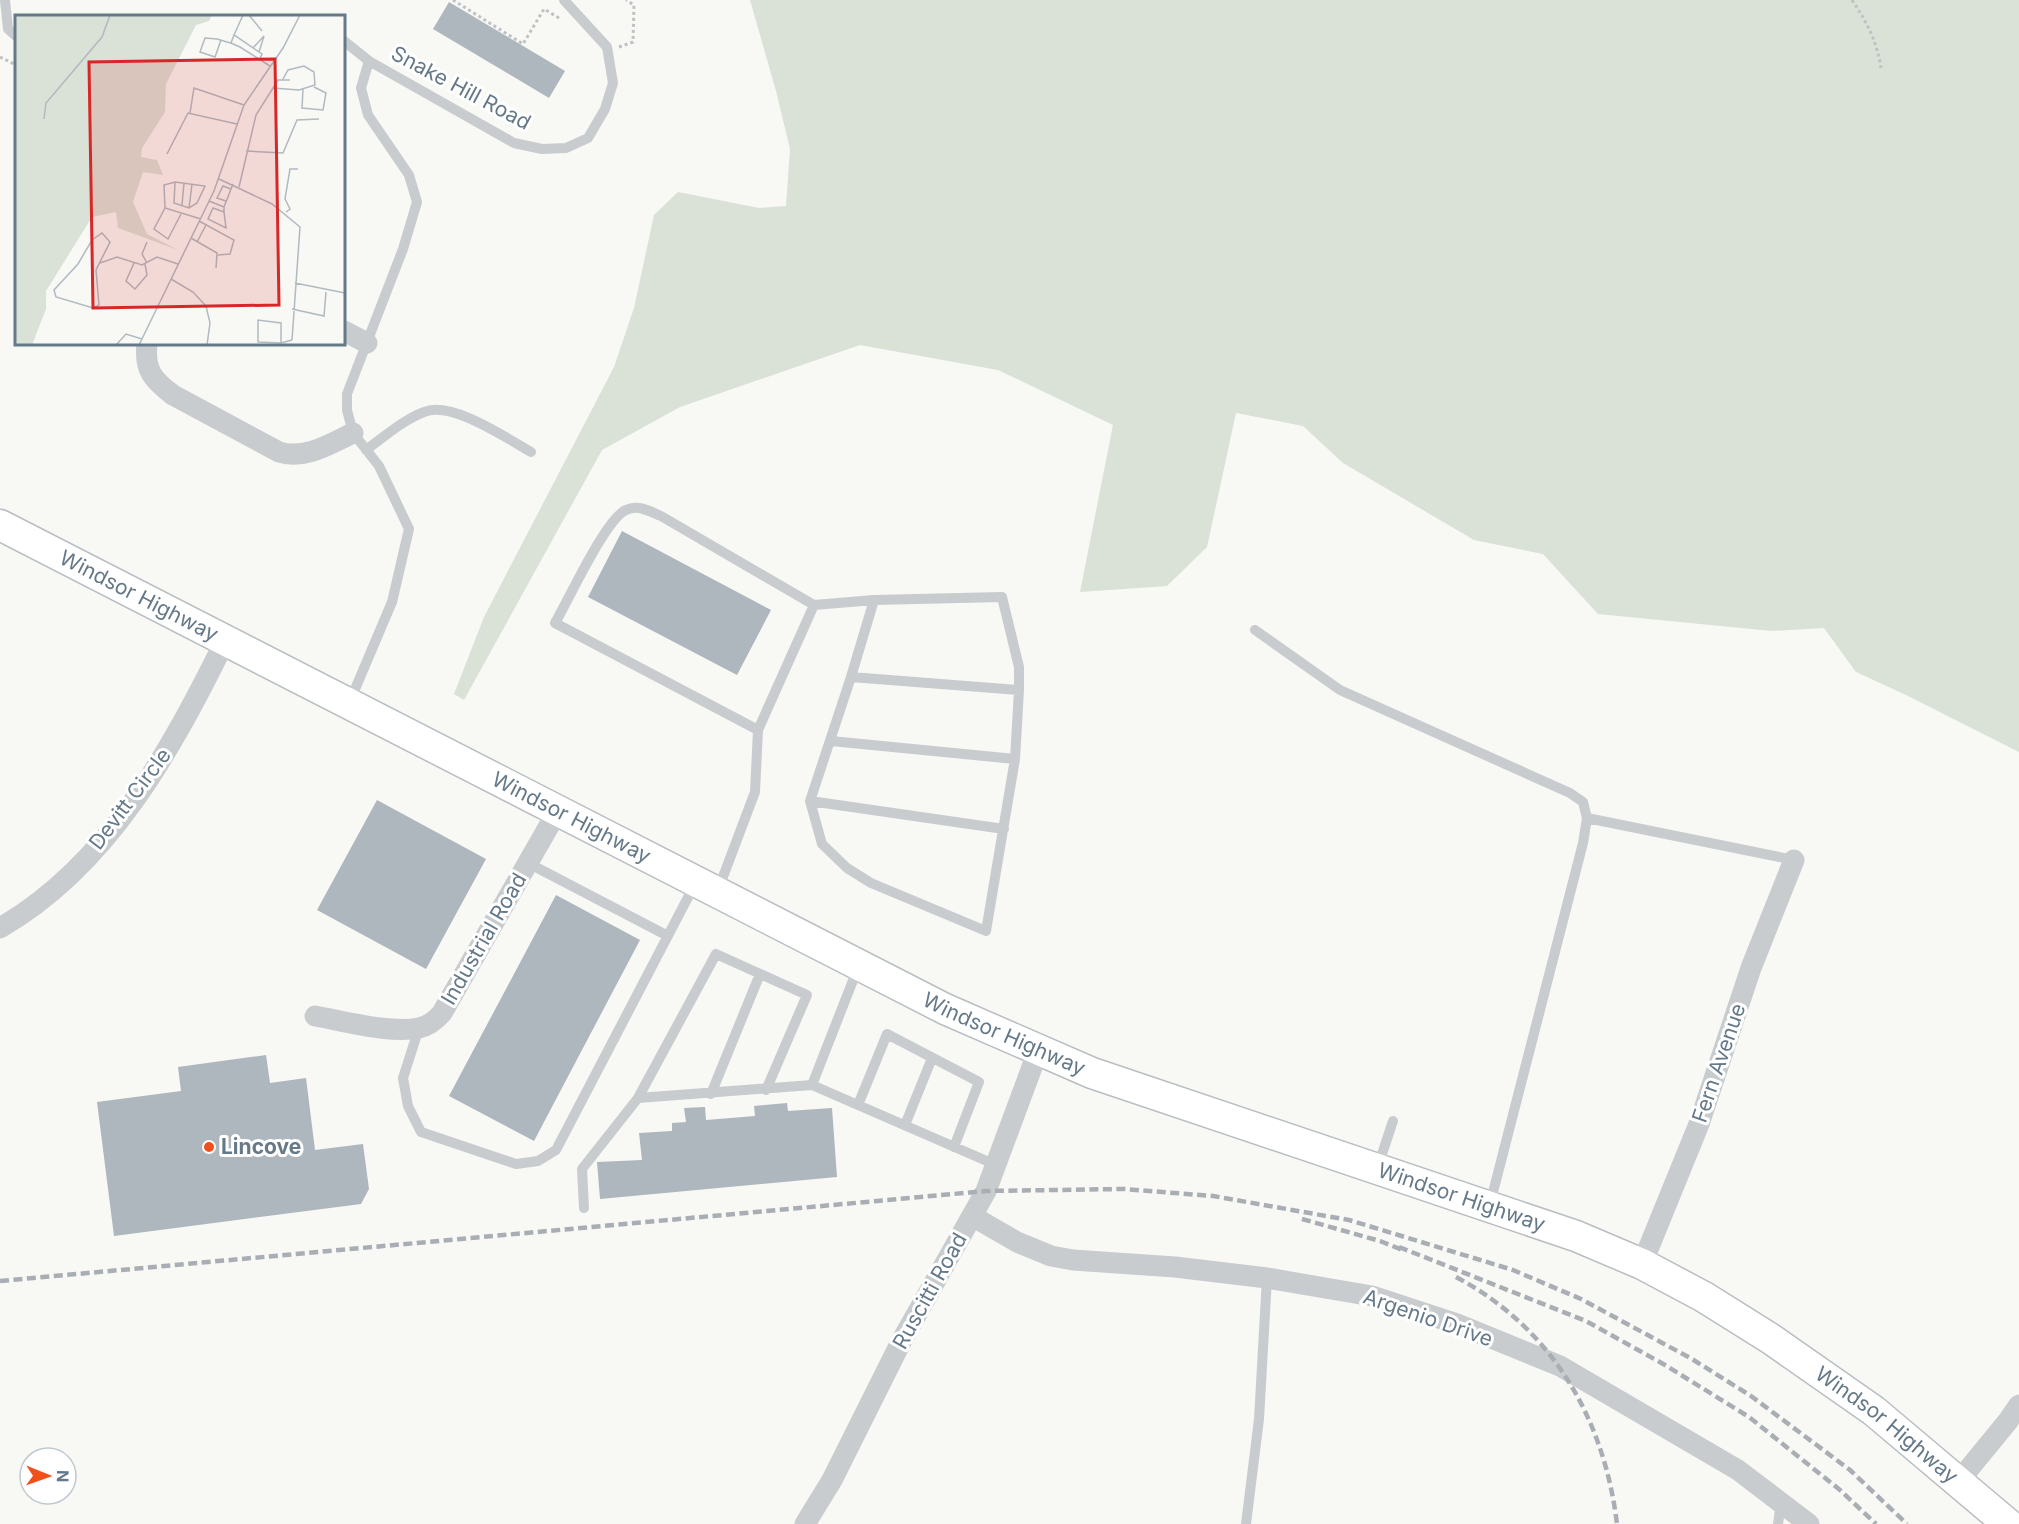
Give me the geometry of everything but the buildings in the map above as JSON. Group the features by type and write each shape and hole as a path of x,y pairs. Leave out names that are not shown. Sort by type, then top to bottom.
{"main road":[{"name":"Windsor Highway","path":"0,525 945,1009 1038,1051 1092,1073 1576,1236 1642,1264 1704,1297 1771,1339 1874,1411 2008,1524"}],"street":[{"path":"345,331 367,342"},
{"path":"147,345 146,358 150,372 159,384 173,395 279,452 287,455 303,454 353,433"},
{"name":"Devitt Circle","path":"0,928 44,898 84,861 119,821 166,755 225,641"},
{"name":"Industrial Road","path":"419,1028 434,1021 442,1013 557,812"},
{"name":"Fern Avenue","path":"1642,1264 1699,1124 1751,968 1794,860"},
{"path":"315,1016 382,1029 419,1028"},
{"name":"Ruscitti Road","path":"805,1524 832,1480 902,1340 987,1191 1038,1051"},
{"name":"Argenio Drive","path":"972,1216 1017,1242 1051,1256 1268,1278 1372,1296 1456,1324 1560,1366 1738,1470 1809,1524"},
{"path":"1958,1482 2019,1405"}],"lane":[{"path":"5,0 8,29 15,35"},
{"name":"Snake Hill Road","path":"345,42 369,61 514,143 542,148 566,148 588,138 605,109 613,83 607,47 564,0"},
{"name":"Snake Hill Road","path":"349,705 392,602 409,529 379,466 353,433 349,423 347,394 403,249 417,202 410,175 368,115 361,88 369,61"},
{"path":"366,450 427,410 440,410 471,418 531,452"},
{"path":"758,730 555,623 609,525 624,510 637,507 661,516 814,604 874,600 1002,597 1019,667 1019,690 1015,759 986,931 871,883 847,868 822,844 810,801 831,741 874,600"},
{"path":"419,1028 403,1078 408,1106 421,1132 516,1164 538,1161 556,1150 668,936 706,887 755,792 758,730 814,604"},
{"path":"1255,630 1340,690 1570,793 1584,802 1587,818 1583,843 1489,1207"},
{"path":"851,677 1019,690"},
{"path":"831,741 1015,759"},
{"path":"810,801 1004,829"},
{"path":"1587,818 1794,860"},
{"path":"528,863 668,936"},
{"path":"584,1208 582,1169 638,1098 716,954 807,995 766,1090"},
{"path":"812,1085 859,965"},
{"path":"711,1094 760,974"},
{"path":"858,1105 887,1034 979,1082 954,1147"},
{"path":"905,1125 932,1058"},
{"path":"638,1098 812,1085 996,1165"},
{"path":"1377,1169 1392,1121"},
{"path":"1246,1524 1259,1419 1268,1278"},
{"path":"1778,1524 1781,1502"}],"path":[{"path":"453,0 523,44 544,9 563,20"},
{"path":"608,52 633,42 634,5 626,0"},
{"path":"1852,0 1878,46 1881,68"},
{"path":"0,57 15,64"}],"shaded area":[{"path":"750,0 2019,0 2019,752 1856,672 1824,628 1772,631 1598,614 1543,554 1474,540 1343,463 1303,426 1236,413 1207,547 1167,586 1080,592 1113,425 998,370 860,345 680,407 602,450 464,700 454,694 484,617 614,367 634,308 654,215 678,192 759,208 786,206 790,149"}],"railway":[{"path":"0,1281 986,1191 1124,1189 1213,1196 1349,1220 1513,1270 1581,1299 1692,1359 1751,1396 1850,1470 1907,1524"},
{"path":"1302,1219 1380,1241 1405,1251"},
{"path":"1399,1247 1586,1321 1665,1365 1749,1417 1840,1490 1876,1524"},
{"path":"1456,1277 1490,1298 1520,1322 1546,1350 1568,1380 1586,1413 1600,1448 1617,1524"}],"place":[{"name":"Lincove","path":"209,1147"}]}
